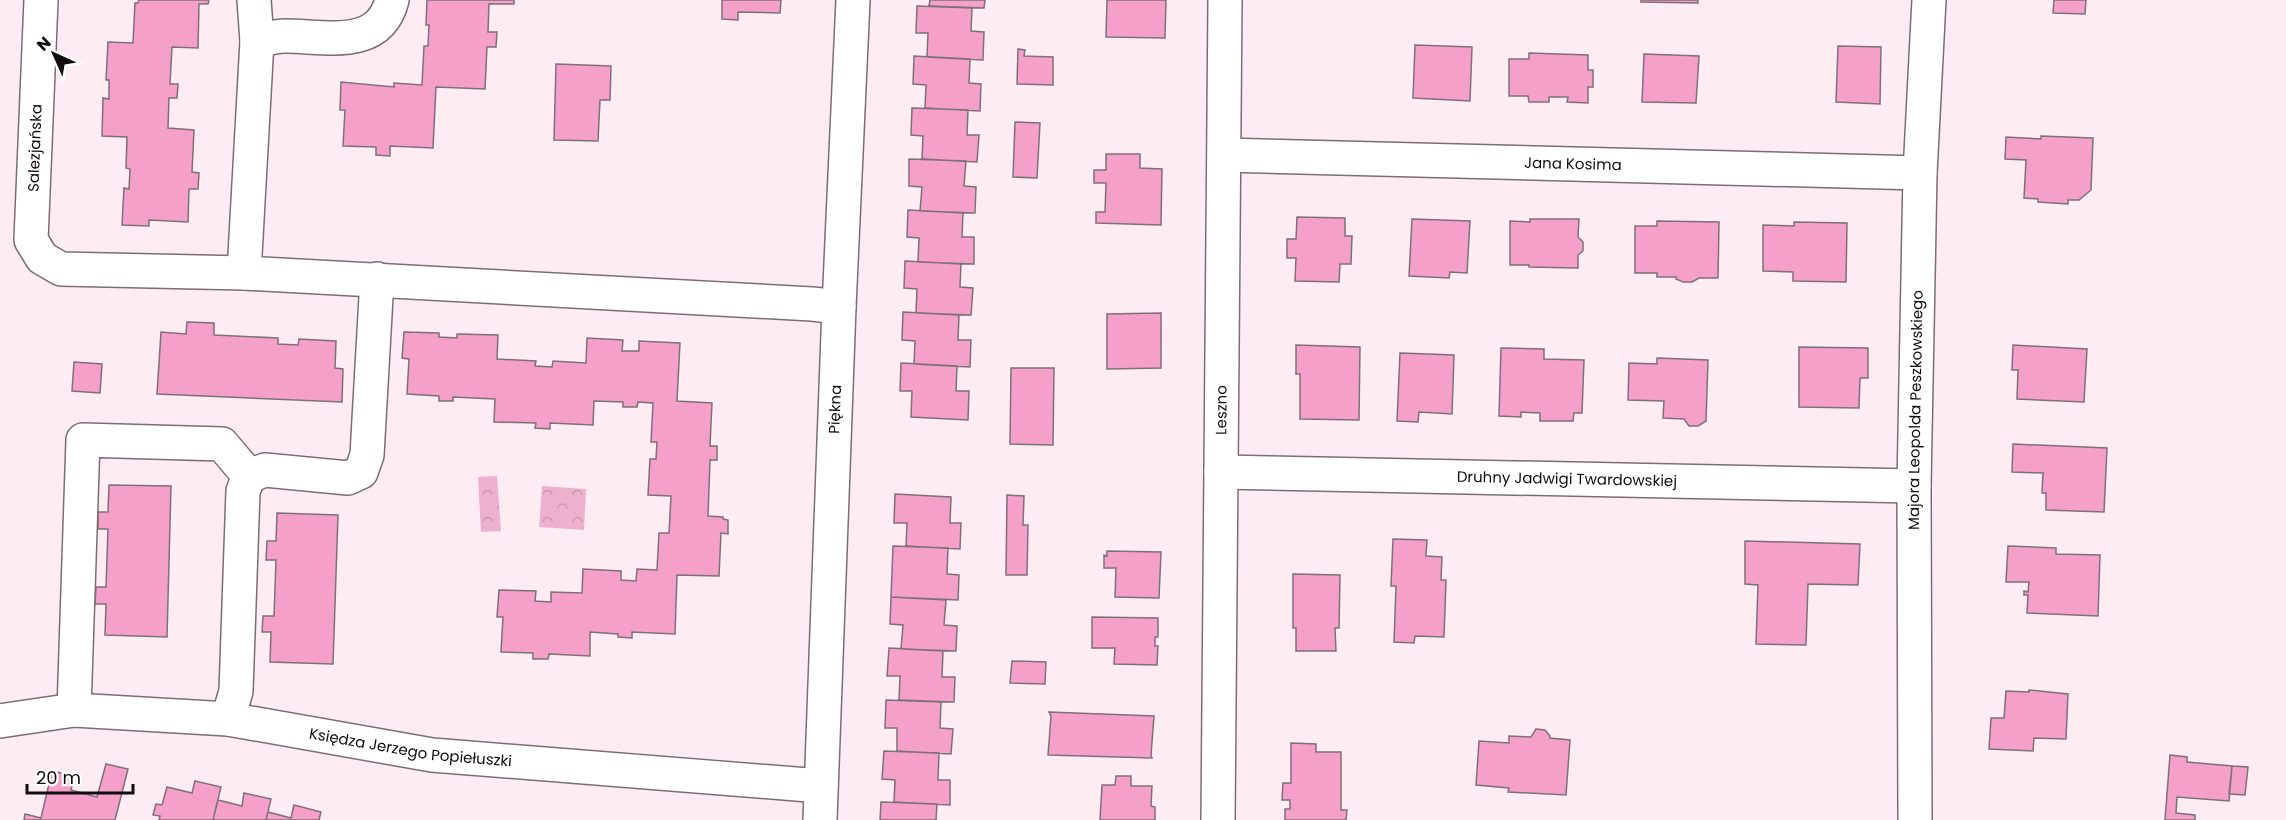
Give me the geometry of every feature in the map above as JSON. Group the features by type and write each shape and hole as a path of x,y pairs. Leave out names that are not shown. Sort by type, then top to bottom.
{"street":[{"name":"Salezjańska","path":"41,0 31,240 42,258 61,269 244,273"},
{"path":"254,0 257,40 244,273 800,303 838,307"},
{"path":"257,40 281,36 352,37 366,34 378,27 388,14 392,0"},
{"name":"Piękna","path":"820,820 838,307 853,0"},
{"name":"Leszno","path":"1218,820 1225,0"},
{"name":"Majora Leopolda Peszkowskiego","path":"1915,820 1914,486 1920,173 1929,0"},
{"name":"Jana Kosima","path":"1225,155 1920,173"},
{"path":"228,719 236,691 243,491 249,476 265,470 348,478 361,472 367,455 377,279"},
{"path":"74,710 83,440 222,444 249,476"},
{"name":"Druhny Jadwigi Twardowskiej","path":"1221,472 1914,486"},
{"name":"Księdza Jerzego Popiełuszki","path":"0,722 74,710 228,719 432,755 821,786"}],"green space":[{"path":"497,476 501,531 481,532 478,477"},
{"path":"542,486 586,489 584,530 539,527"}],"building":[{"path":"139,0 209,0 208,4 199,4 198,48 172,47 170,84 178,84 177,98 169,98 168,128 194,130 192,172 199,173 198,189 189,189 188,222 149,220 149,226 122,225 124,188 129,189 130,169 126,168 127,137 102,136 103,98 109,99 109,80 106,80 108,42 133,43 135,3"},
{"path":"427,0 514,0 514,4 489,4 488,32 497,32 496,47 487,47 485,89 436,87 433,148 390,146 390,156 376,155 376,147 343,146 345,110 340,110 341,82 394,87 394,83 422,85 424,46 428,46"},
{"path":"722,0 781,0 780,13 738,12 738,20 722,19"},
{"path":"930,0 985,0 984,8 929,6"},
{"path":"1107,0 1166,0 1165,38 1106,37"},
{"path":"1641,0 1698,0 1698,3 1641,2"},
{"path":"2054,0 2086,0 2085,14 2053,13"},
{"path":"917,6 972,8 971,31 984,32 983,60 927,57 928,33 916,33"},
{"path":"1415,45 1472,47 1470,101 1413,98"},
{"path":"1838,46 1881,47 1880,104 1836,102"},
{"path":"1018,49 1025,50 1024,56 1053,57 1053,85 1017,84"},
{"path":"1529,53 1588,55 1588,70 1593,70 1593,87 1588,87 1588,103 1567,102 1568,97 1549,97 1549,102 1529,102 1528,96 1509,96 1509,59 1529,59"},
{"path":"1644,54 1699,56 1696,103 1642,102"},
{"path":"914,56 970,59 969,83 981,84 980,111 925,108 926,85 913,84"},
{"path":"556,64 611,66 610,100 600,100 598,141 554,140"},
{"path":"912,108 968,110 967,135 979,135 977,162 922,159 923,136 911,135"},
{"path":"1015,122 1040,123 1037,178 1013,177"},
{"path":"2041,136 2093,138 2091,190 2079,200 2068,200 2068,204 2038,202 2038,199 2024,198 2026,160 2005,159 2006,137 2041,139"},
{"path":"1106,154 1140,154 1140,168 1162,169 1161,225 1096,223 1096,212 1105,212 1106,183 1094,183 1094,170 1106,170"},
{"path":"909,159 966,161 964,186 976,187 975,213 920,211 922,187 909,186"},
{"path":"908,210 963,213 962,237 974,237 974,264 918,262 919,238 907,237"},
{"path":"1297,217 1345,218 1345,236 1352,236 1351,264 1340,264 1339,282 1295,281 1296,258 1287,258 1287,239 1296,239"},
{"path":"1412,219 1470,221 1467,273 1450,272 1449,278 1409,276"},
{"path":"1530,219 1579,219 1578,237 1583,242 1583,251 1578,255 1578,268 1510,265 1510,221 1530,222"},
{"path":"1657,221 1719,222 1718,278 1699,278 1692,282 1683,282 1676,277 1657,277 1657,273 1635,273 1635,226 1657,226"},
{"path":"1794,222 1847,223 1846,282 1793,281 1793,272 1763,271 1763,225 1794,226"},
{"path":"905,261 961,264 960,287 973,288 971,315 916,313 917,289 904,288"},
{"path":"903,312 959,315 958,340 971,340 970,367 914,364 915,341 902,340"},
{"path":"1161,313 1161,368 1107,369 1107,314"},
{"path":"187,322 214,323 214,335 278,338 278,344 298,345 299,339 336,341 335,368 343,369 342,402 157,394 161,332 186,334"},
{"path":"404,332 439,333 439,337 457,338 457,334 498,335 497,359 536,361 535,366 552,367 553,361 586,363 587,338 623,340 622,351 639,351 639,341 680,343 677,401 712,403 710,446 717,446 717,460 710,460 708,516 723,517 728,520 728,534 721,533 719,576 677,575 675,634 632,632 632,638 618,637 618,634 590,632 590,656 549,654 548,659 533,659 533,653 501,652 503,617 497,617 499,590 536,591 535,601 551,602 551,592 582,593 583,569 621,571 621,580 636,581 637,569 657,570 659,533 669,533 671,496 648,495 650,459 656,459 657,442 651,442 653,403 638,402 637,407 623,407 623,402 594,401 593,425 550,423 550,429 535,428 536,423 494,422 495,399 453,397 453,401 439,401 439,396 407,394 409,359 402,358"},
{"path":"1296,345 1360,347 1359,420 1300,419 1300,374 1296,374"},
{"path":"2013,345 2087,349 2084,402 2017,399 2018,370 2012,370"},
{"path":"1799,347 1868,348 1868,378 1860,378 1859,408 1799,407"},
{"path":"1501,348 1544,349 1544,359 1584,360 1582,413 1574,413 1573,421 1540,421 1540,413 1521,412 1521,417 1499,416"},
{"path":"1400,353 1454,355 1452,414 1419,412 1418,422 1397,421"},
{"path":"1657,358 1708,360 1706,421 1698,426 1689,426 1684,419 1663,418 1664,401 1628,400 1629,363 1657,364"},
{"path":"74,362 102,364 100,393 72,391"},
{"path":"901,363 957,366 956,391 969,391 968,420 911,417 912,391 900,391"},
{"path":"1011,368 1054,368 1053,445 1010,444"},
{"path":"2013,444 2107,448 2104,512 2046,510 2046,493 2042,493 2043,473 2012,472"},
{"path":"109,485 171,486 167,637 105,635 106,604 95,604 96,587 106,587 108,529 98,529 98,512 108,512"},
{"path":"895,494 951,497 950,523 961,523 960,549 906,546 907,523 894,523"},
{"path":"1007,495 1024,496 1023,525 1028,525 1027,575 1006,575"},
{"path":"277,513 338,515 333,664 270,662 271,632 262,632 263,616 274,616 276,560 266,560 267,541 276,541"},
{"path":"1393,539 1427,540 1426,556 1442,557 1441,580 1446,580 1444,637 1415,636 1414,643 1394,642 1396,586 1391,586"},
{"path":"1745,541 1860,544 1858,585 1808,584 1806,645 1756,644 1758,585 1745,584"},
{"path":"893,546 948,548 947,574 959,575 958,600 891,597"},
{"path":"2008,546 2056,548 2056,554 2100,555 2098,616 2027,613 2028,595 2024,595 2024,591 2028,592 2029,582 2006,582"},
{"path":"1107,551 1161,552 1159,598 1115,597 1116,568 1104,568 1104,555 1107,556"},
{"path":"1293,574 1340,575 1339,628 1335,628 1336,651 1296,651 1296,628 1293,628"},
{"path":"891,597 946,600 944,625 957,626 956,651 901,649 903,625 890,624"},
{"path":"1092,617 1158,618 1158,637 1155,637 1155,646 1158,646 1157,665 1114,664 1115,648 1092,648"},
{"path":"889,648 943,651 942,677 955,677 954,702 899,700 900,676 887,676"},
{"path":"1012,661 1046,662 1045,684 1010,683"},
{"path":"2029,690 2068,694 2066,739 2034,738 2033,751 1989,749 1991,718 2004,718 2006,691 2029,692"},
{"path":"886,700 941,702 940,728 953,729 951,754 897,751 897,728 885,728"},
{"path":"1049,712 1154,716 1152,758 1048,755 1051,716"},
{"path":"1536,729 1545,730 1550,738 1570,740 1566,795 1508,792 1509,788 1476,785 1479,741 1509,743 1509,736 1531,737"},
{"path":"1291,743 1316,744 1316,752 1341,752 1341,810 1347,810 1346,820 1285,820 1285,809 1290,809 1290,800 1282,800 1283,783 1291,783"},
{"path":"884,751 939,753 938,780 950,780 950,805 894,802 895,780 882,779"},
{"path":"2170,755 2187,757 2187,762 2232,766 2229,801 2177,797 2176,813 2195,815 2195,820 2165,820"},
{"path":"106,764 128,769 115,820 24,820 25,814 41,818 52,771 74,776 71,790 97,797"},
{"path":"2232,766 2248,767 2245,795 2229,794"},
{"path":"1116,776 1131,776 1131,786 1152,786 1151,806 1155,807 1155,820 1100,820 1102,785 1115,785"},
{"path":"195,781 221,787 213,820 159,820 160,816 153,815 156,804 162,805 167,787 192,793"},
{"path":"244,793 271,799 266,820 213,820 218,800 242,806"},
{"path":"881,802 937,804 936,820 880,820"},
{"path":"294,805 321,812 319,820 266,820 268,812 291,818"}]}
